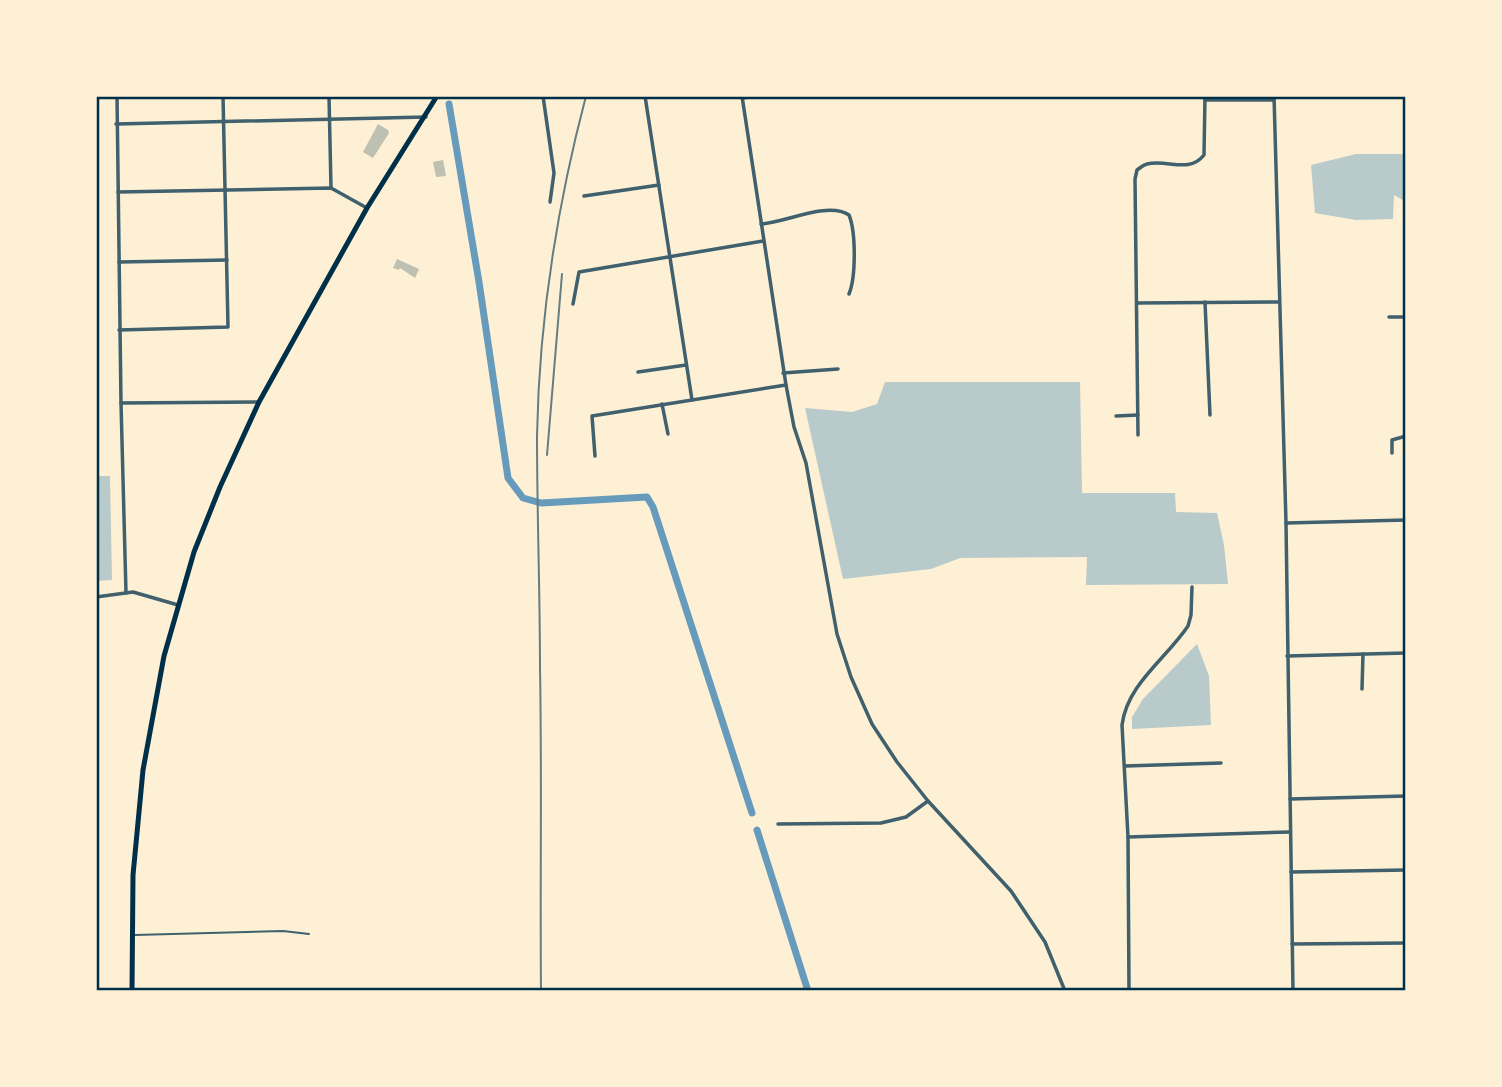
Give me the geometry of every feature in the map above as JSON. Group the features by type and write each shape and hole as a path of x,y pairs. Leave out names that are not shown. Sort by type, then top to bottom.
{"main road":[{"path":"132,991 133,875 143,770 161,668 194,552 259,402 367,208 437,96"}],"street":[{"path":"117,96 119,330 126,593"},
{"path":"119,330 228,327 223,96"},
{"path":"329,96 331,188"},
{"path":"543,96 554,173 550,202"},
{"path":"645,96 692,400"},
{"path":"758,96 742,97 783,373 794,427 806,463 837,634 851,677 872,724 898,762 928,801 1011,891 1045,942 1065,991"},
{"path":"1138,435 1136,170 1147,164 1198,163 1204,156 1205,98 1274,98 1286,523 1293,990 1271,991"},
{"path":"116,124 426,117"},
{"path":"584,196 659,185"},
{"path":"118,192 331,188 367,208"},
{"path":"761,224 777,223 816,212 842,211 849,215 852,226 853,279 849,294"},
{"path":"573,304 579,272 763,241"},
{"path":"119,262 227,260"},
{"path":"1205,302 1210,415"},
{"path":"1137,303 1279,302"},
{"path":"1389,317 1406,317"},
{"path":"638,372 686,365"},
{"path":"783,373 838,369"},
{"path":"595,456 592,416 786,385"},
{"path":"121,403 259,402"},
{"path":"662,404 668,434"},
{"path":"1116,416 1138,415"},
{"path":"1392,453 1392,440 1406,436"},
{"path":"1286,523 1406,520"},
{"path":"1129,991 1128,837 1122,724 1124,708 1140,683 1188,626 1192,587"},
{"path":"96,597 126,593 145,595 178,605"},
{"path":"1287,656 1406,653"},
{"path":"1362,689 1363,654"},
{"path":"1125,766 1222,763"},
{"path":"1290,799 1406,796"},
{"path":"778,824 880,823 906,817 928,801"},
{"path":"1128,837 1290,832"},
{"path":"1291,872 1406,870"},
{"path":"1292,944 1406,943"}],"lane":[{"path":"131,935 283,931 309,934"}],"shaded area":[{"path":"1356,154 1406,154 1406,202 1394,195 1393,219 1356,220 1315,213 1311,165"},
{"path":"885,382 1080,382 1082,493 1175,493 1176,512 1217,513 1228,584 1086,585 1087,557 960,558 931,569 843,579 805,408 852,412 877,404"},
{"path":"96,476 110,476 112,580 96,581"},
{"path":"1197,644 1209,676 1211,725 1132,729 1132,717 1143,699"}],"building":[{"path":"378,124 389,133 373,158 363,152"},
{"path":"443,160 446,176 436,177 433,162"},
{"path":"397,259 419,269 415,278 400,268 393,268"}],"waterway":[{"path":"449,104 508,478 523,498 541,503 647,497 653,507 752,813"},
{"path":"757,830 808,991"}],"railway":[{"path":"541,991 538,393 551,264 566,180 586,96"},
{"path":"547,455 562,274"}]}
